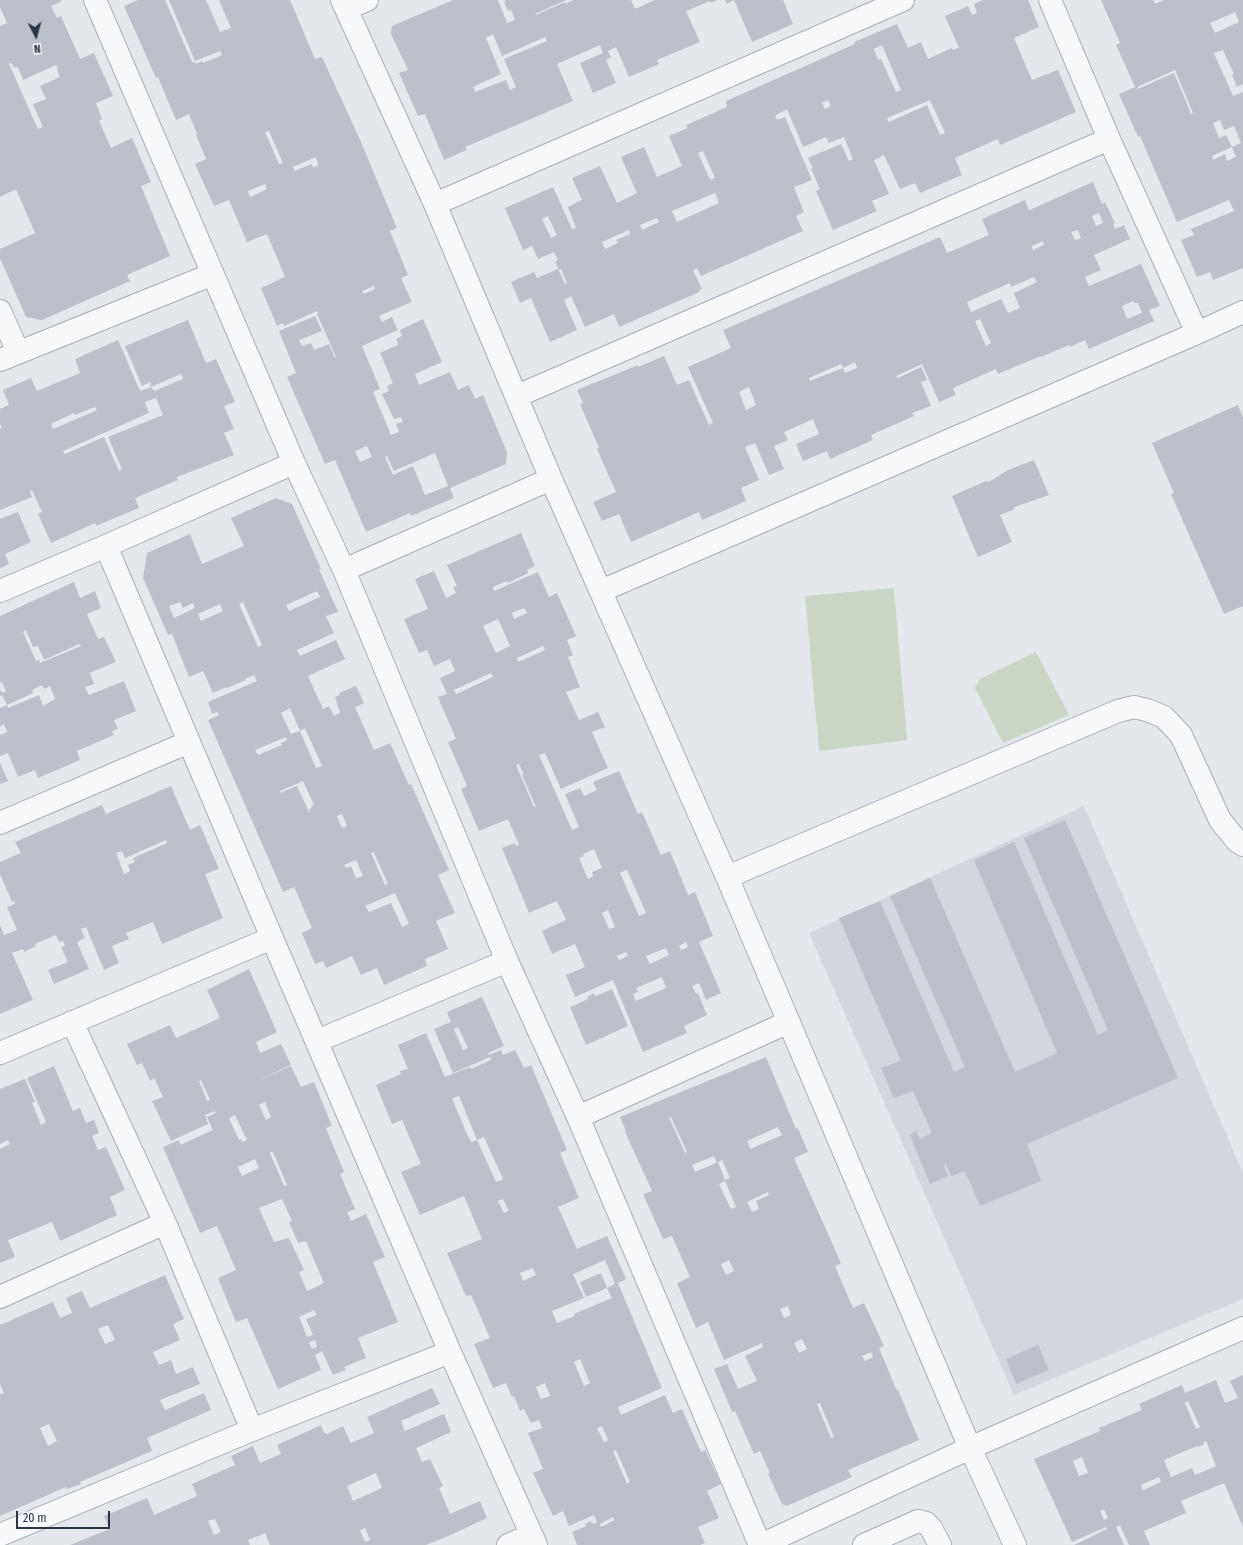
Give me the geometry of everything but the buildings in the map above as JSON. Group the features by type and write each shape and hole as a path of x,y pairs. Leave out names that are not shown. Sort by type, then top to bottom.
{"street":[{"path":"95,0 294,463 344,570 507,961 578,1117 760,1545 970,1448 1243,1328"},
{"path":"367,0 344,5 435,204 551,479 727,877 970,1448 1014,1545"},
{"path":"435,204 903,0"},
{"path":"1050,0 1109,139 1197,333"},
{"path":"517,396 1109,139"},
{"path":"0,311 9,356 213,274"},
{"path":"601,591 1243,312"},
{"path":"0,591 294,463"},
{"path":"344,570 551,479"},
{"path":"106,546 316,1041 450,1352 534,1540 508,1545"},
{"path":"727,877 1118,711 1134,707 1147,710 1164,717 1181,735 1220,820 1237,841 1243,845"},
{"path":"0,823 189,742"},
{"path":"0,1053 272,938"},
{"path":"316,1041 507,961"},
{"path":"72,1022 165,1224 252,1430"},
{"path":"578,1117 789,1022"},
{"path":"0,1298 165,1224"},
{"path":"4,1545 0,1536 252,1430 450,1352"},
{"path":"864,1545 918,1521 926,1523 931,1528 940,1545"}],"shaded area":[{"path":"1084,806 1243,1173 1243,1299 1014,1395 809,933"}],"green space":[{"path":"894,588 907,740 819,751 805,596"},
{"path":"1036,652 1069,715 1003,743 975,688 980,679"}]}
